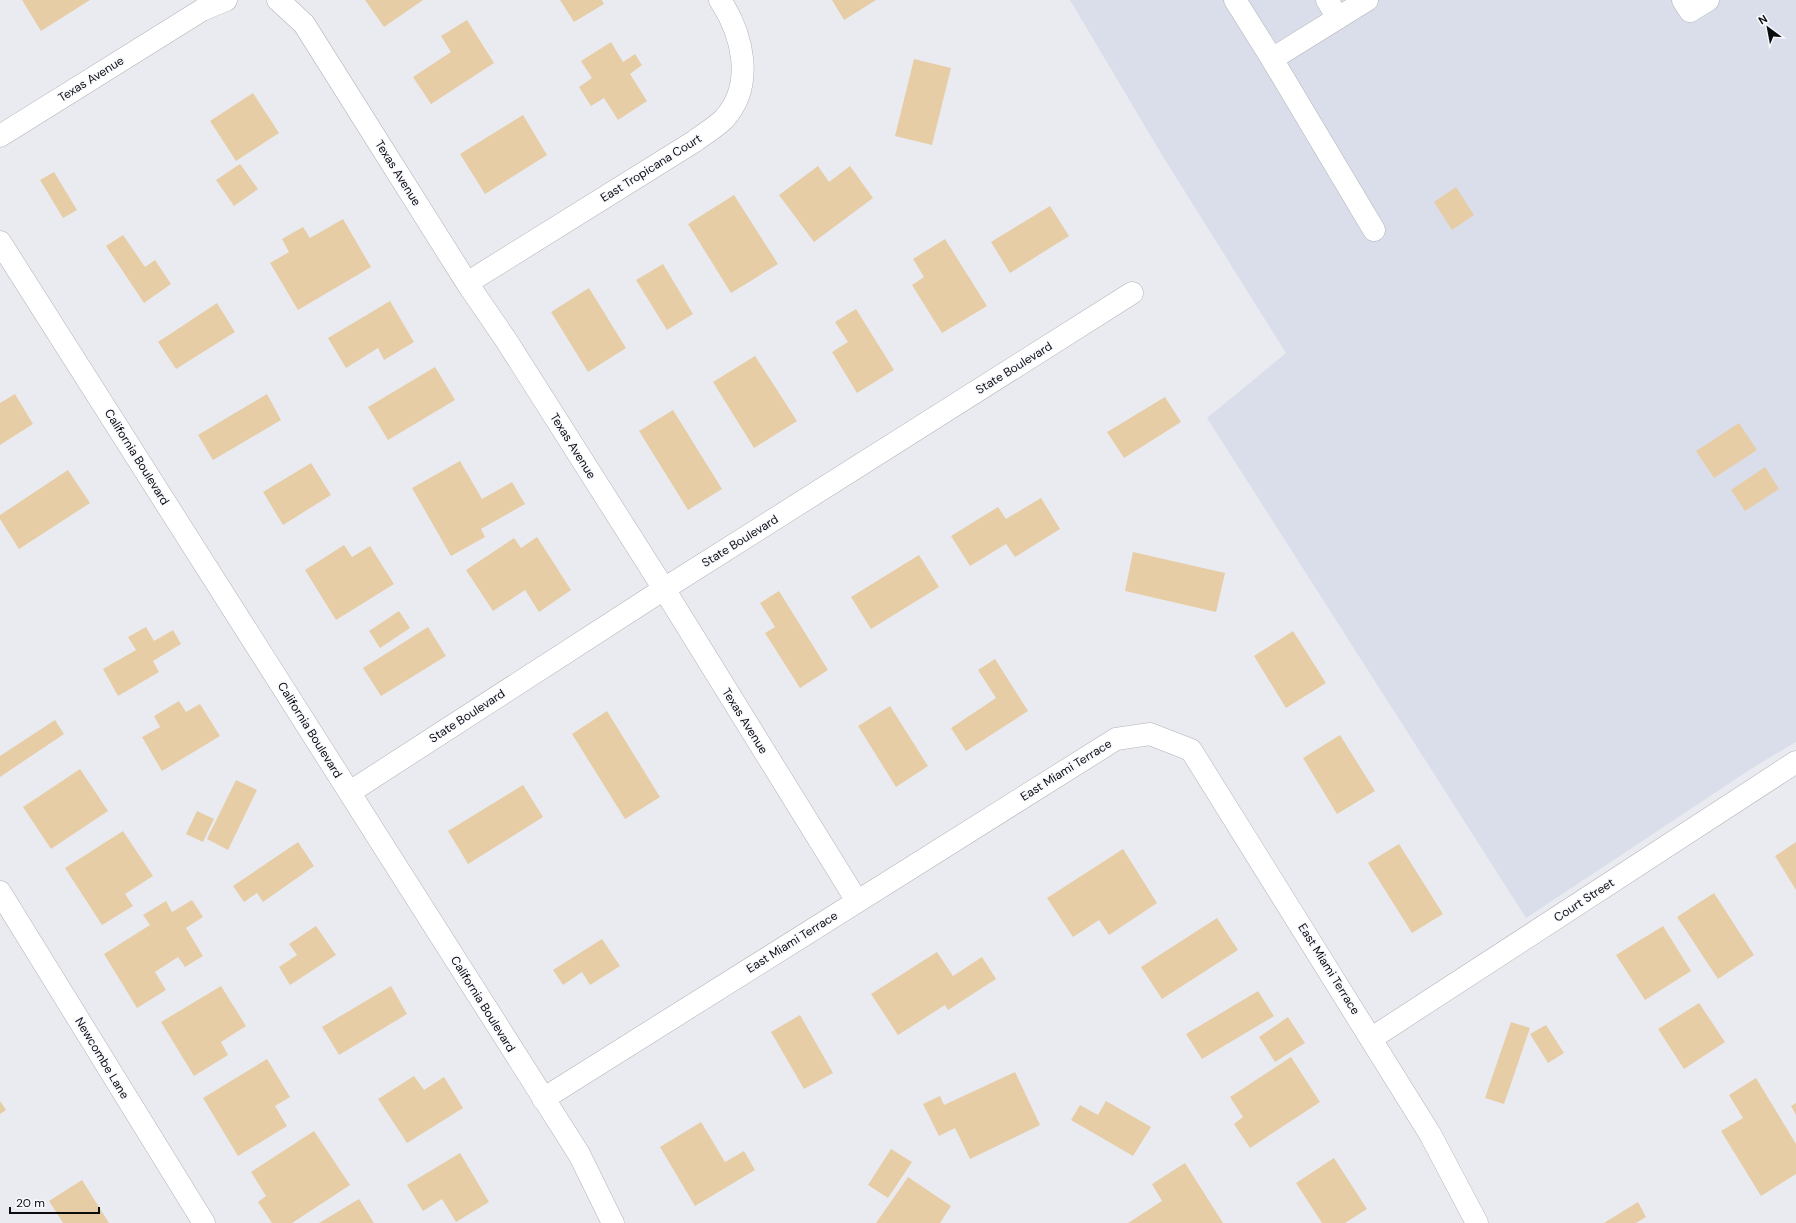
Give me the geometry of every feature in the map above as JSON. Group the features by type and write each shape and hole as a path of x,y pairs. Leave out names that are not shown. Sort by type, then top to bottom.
{"street":[{"name":"Texas Avenue","path":"0,136 202,10 226,0"},
{"name":"Texas Avenue","path":"278,0 304,24 467,283 506,340 664,589 857,901"},
{"name":"East Tropicana Court","path":"467,283 695,141 723,119 738,100 744,76 741,46 727,11 720,0"},
{"path":"1235,0 1374,230"},
{"path":"1327,0 1338,18"},
{"path":"1272,59 1367,0"},
{"path":"1683,0 1690,12 1708,0"},
{"name":"California Boulevard","path":"0,242 579,1154 612,1223"},
{"name":"State Boulevard","path":"350,792 664,589 1132,293"},
{"name":"East Miami Terrace","path":"543,1099 1116,739 1150,734 1191,750 1372,1038 1430,1134 1477,1223"},
{"name":"Court Street","path":"1372,1038 1796,762"},
{"name":"Newcombe Lane","path":"0,892 204,1223"}],"shaded area":[{"path":"1070,0 1796,0 1796,742 1754,767 1526,918 1207,418 1286,353 1162,155"}],"building":[{"path":"22,0 90,0 41,31"},
{"path":"365,0 423,0 384,27"},
{"path":"560,0 602,0 604,4 574,22"},
{"path":"832,0 876,0 844,20"},
{"path":"467,20 494,63 431,104 413,77 451,52 441,36"},
{"path":"611,42 623,62 635,54 642,65 630,74 647,101 618,120 604,98 591,106 579,87 592,78 581,61"},
{"path":"914,59 951,68 932,145 895,136"},
{"path":"253,93 279,133 236,161 210,121"},
{"path":"523,115 547,155 485,194 460,154"},
{"path":"240,164 258,189 234,206 216,180"},
{"path":"818,166 829,182 850,166 873,198 814,242 779,195"},
{"path":"54,172 77,210 63,218 40,180"},
{"path":"1456,187 1474,215 1452,230 1434,202"},
{"path":"734,195 778,264 731,293 688,224"},
{"path":"1050,206 1069,236 1010,273 991,242"},
{"path":"343,219 371,267 298,310 270,263 289,252 282,239 303,227 310,238"},
{"path":"123,235 145,267 155,260 171,284 144,303 106,246"},
{"path":"945,239 987,306 942,333 912,285 924,277 913,259"},
{"path":"663,264 693,314 667,330 636,280"},
{"path":"589,288 626,348 588,372 551,312"},
{"path":"390,301 414,342 384,360 378,348 346,368 328,338"},
{"path":"217,303 235,332 176,369 158,342"},
{"path":"856,309 894,370 857,393 832,352 848,342 835,322"},
{"path":"755,356 797,421 754,448 713,382"},
{"path":"435,367 455,400 388,440 368,407"},
{"path":"15,394 33,424 0,445 0,403"},
{"path":"267,394 281,420 213,460 198,435"},
{"path":"1165,397 1181,422 1124,458 1107,432"},
{"path":"673,410 722,489 688,510 639,431"},
{"path":"1739,423 1757,450 1714,478 1696,451"},
{"path":"460,461 482,499 512,482 525,504 481,529 485,537 451,556 412,488"},
{"path":"311,463 331,495 283,525 263,492"},
{"path":"1765,467 1779,489 1745,511 1731,490"},
{"path":"68,470 90,503 19,549 0,519 0,515"},
{"path":"1041,498 1060,529 1015,557 1006,544 970,566 951,536 998,507 1006,519"},
{"path":"537,537 571,590 539,612 525,590 493,611 466,570 514,538 521,548"},
{"path":"344,545 352,557 370,546 394,584 336,620 305,570"},
{"path":"1133,552 1225,573 1216,612 1125,591"},
{"path":"919,555 939,587 871,629 851,597"},
{"path":"779,591 828,670 800,688 765,633 775,627 760,603"},
{"path":"399,611 410,628 380,648 369,631"},
{"path":"146,627 154,641 173,630 181,644 153,661 159,672 118,696 103,669 136,650 128,637"},
{"path":"428,627 446,656 381,696 363,668"},
{"path":"1293,631 1326,683 1286,708 1254,656"},
{"path":"995,659 1028,711 966,751 951,728 996,698 978,670"},
{"path":"179,701 186,712 200,704 220,736 162,771 142,737 160,727 154,716"},
{"path":"890,706 928,766 896,787 858,726"},
{"path":"607,711 660,797 625,819 572,734"},
{"path":"55,720 64,734 0,777 0,756"},
{"path":"1340,735 1375,791 1337,814 1303,758"},
{"path":"80,769 108,811 51,849 23,807"},
{"path":"236,780 257,790 228,850 207,839"},
{"path":"523,785 543,817 468,864 448,831"},
{"path":"197,811 214,819 203,842 186,834"},
{"path":"123,831 153,876 125,894 133,906 102,925 65,868"},
{"path":"298,842 314,866 263,902 257,893 244,902 233,886"},
{"path":"1796,842 1796,890 1775,856"},
{"path":"1399,844 1443,914 1412,933 1368,863"},
{"path":"1123,849 1157,903 1109,935 1099,920 1073,937 1047,898"},
{"path":"1714,893 1754,955 1718,979 1677,917"},
{"path":"192,900 203,917 186,928 203,956 185,967 178,957 155,972 166,990 137,1008 104,954 150,925 143,915 166,901 172,912"},
{"path":"1217,918 1238,950 1162,999 1141,967"},
{"path":"316,926 336,955 290,985 279,967 297,955 289,944"},
{"path":"1663,926 1691,971 1645,1000 1616,955"},
{"path":"602,939 620,966 590,985 582,972 563,985 553,970"},
{"path":"937,952 953,976 982,957 996,979 948,1010 945,1005 898,1035 871,994"},
{"path":"221,986 246,1026 221,1042 228,1055 194,1076 161,1022"},
{"path":"391,986 407,1014 339,1055 322,1027"},
{"path":"1258,991 1274,1016 1202,1059 1186,1034"},
{"path":"1699,1003 1725,1042 1684,1069 1658,1029"},
{"path":"800,1015 833,1073 804,1089 771,1032"},
{"path":"1288,1017 1305,1043 1275,1062 1259,1037"},
{"path":"1511,1022 1530,1028 1504,1104 1485,1098"},
{"path":"1546,1025 1564,1053 1548,1063 1530,1034"},
{"path":"1291,1057 1320,1102 1250,1148 1234,1124 1243,1117 1230,1097"},
{"path":"267,1059 290,1097 275,1106 287,1126 238,1156 203,1098"},
{"path":"1015,1072 1040,1125 970,1159 955,1128 939,1136 923,1104 940,1096 944,1105"},
{"path":"414,1076 424,1090 444,1077 463,1108 407,1143 378,1099"},
{"path":"1756,1078 1796,1144 1796,1174 1761,1196 1721,1131 1743,1118 1729,1095"},
{"path":"0,1101 6,1110 0,1114"},
{"path":"1106,1101 1151,1127 1133,1156 1071,1120 1080,1105 1098,1115"},
{"path":"1796,1103 1796,1115 1791,1106"},
{"path":"701,1122 725,1162 744,1151 755,1170 695,1206 660,1147"},
{"path":"314,1131 350,1185 292,1223 272,1223 258,1202 266,1196 251,1172"},
{"path":"891,1149 912,1162 888,1198 868,1185"},
{"path":"460,1153 489,1202 456,1222 442,1199 423,1211 407,1185"},
{"path":"1334,1158 1367,1209 1345,1223 1322,1223 1296,1183"},
{"path":"1185,1163 1223,1223 1128,1223 1162,1201 1152,1184"},
{"path":"908,1177 951,1206 940,1223 876,1223"},
{"path":"82,1180 109,1223 63,1223 49,1201"},
{"path":"359,1199 374,1223 319,1223"},
{"path":"1638,1202 1646,1217 1636,1223 1604,1223"}]}
